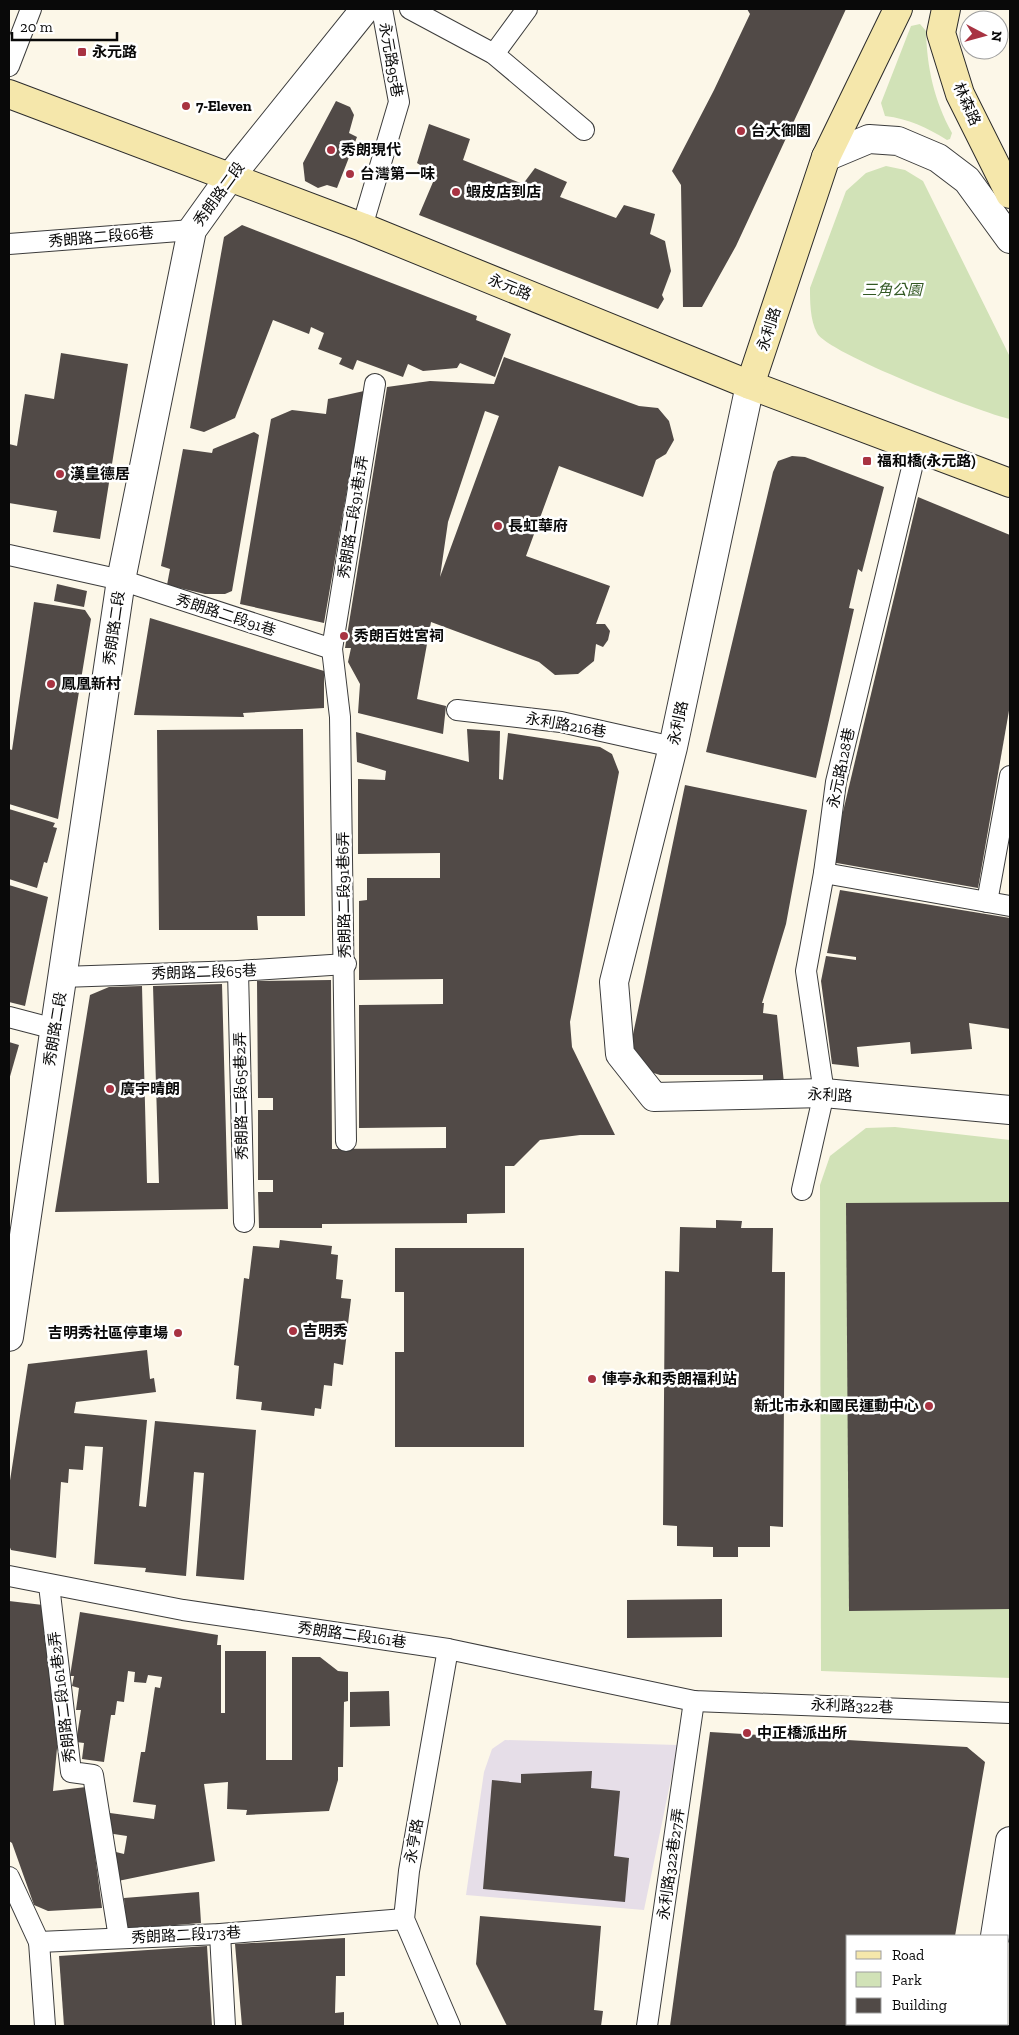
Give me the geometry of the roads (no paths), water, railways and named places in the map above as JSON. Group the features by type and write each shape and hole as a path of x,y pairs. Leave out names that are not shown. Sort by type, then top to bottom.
{"street":[{"name":"秀朗路二段","path":"9,1337 121,580 192,230 230,177 365,9"},
{"name":"永利路","path":"898,9 826,157 750,385 673,747 614,982 620,1054 654,1097 824,1093 1010,1110"},
{"name":"林森路","path":"946,9 941,33 960,94 1010,194"},
{"name":"永元路","path":"9,94 362,227 750,385 1010,483"},
{"path":"826,157 869,139 898,141 930,155 967,180 1010,239"},
{"path":"994,1935 1007,1877 1010,1841"}],"lane":[{"path":"9,66 31,9"},
{"name":"永元路95巷","path":"362,227 399,102 382,9"},
{"path":"410,9 494,54 584,130"},
{"path":"494,54 527,9"},
{"name":"秀朗路二段66巷","path":"9,244 192,230"},
{"name":"秀朗路二段91巷1弄","path":"332,650 375,384"},
{"name":"永元路128巷","path":"824,1093 806,971 824,873 836,782 917,447"},
{"name":"秀朗路二段91巷","path":"9,555 121,580 332,650"},
{"name":"秀朗路二段91巷6弄","path":"332,650 340,717 346,964 346,1141"},
{"name":"永利路216巷","path":"457,710 561,722 673,747"},
{"path":"987,902 1010,776"},
{"path":"824,873 1010,906"},
{"name":"秀朗路二段65巷","path":"62,977 238,971 346,964"},
{"name":"秀朗路二段65巷2弄","path":"238,971 244,1222"},
{"path":"9,1018 54,1029"},
{"path":"802,1190 824,1093"},
{"name":"秀朗路二段161巷","path":"9,1576 183,1610 448,1649 694,1701"},
{"name":"秀朗路二段161巷2弄","path":"49,1585 71,1772 93,1775 119,1938"},
{"name":"永亨路","path":"448,1649 409,1871 404,1919 450,2026"},
{"name":"永利路322巷","path":"694,1701 1010,1713"},
{"name":"永利路322巷27弄","path":"647,2026 694,1701"},
{"path":"9,1877 39,1942 45,2026"},
{"name":"秀朗路二段173巷","path":"39,1942 220,1934 404,1919"},
{"path":"220,1934 225,2026"}],"place":[{"name":"永元路","path":"82,52"},
{"name":"7-Eleven","path":"186,106"},
{"name":"台大御園","path":"741,131"},
{"name":"秀朗現代","path":"331,150"},
{"name":"台灣第一味","path":"350,174"},
{"name":"蝦皮店到店","path":"456,192"},
{"name":"福和橋(永元路)","path":"867,461"},
{"name":"漢皇德居","path":"60,474"},
{"name":"長虹華府","path":"498,526"},
{"name":"秀朗百姓宮祠","path":"344,636"},
{"name":"鳳凰新村","path":"51,684"},
{"name":"廣宇晴朗","path":"110,1089"},
{"name":"吉明秀","path":"293,1331"},
{"name":"吉明秀社區停車場","path":"178,1333"},
{"name":"俥亭永和秀朗福利站","path":"592,1379"},
{"name":"新北市永和國民運動中心","path":"929,1406"},
{"name":"中正橋派出所","path":"747,1733"}],"park label":[{"name":"三角公園","path":"892,290"}]}
